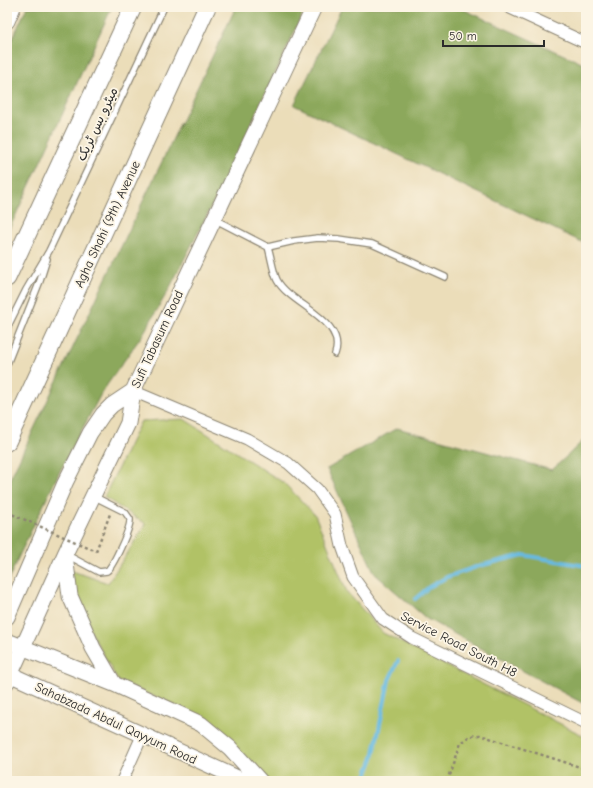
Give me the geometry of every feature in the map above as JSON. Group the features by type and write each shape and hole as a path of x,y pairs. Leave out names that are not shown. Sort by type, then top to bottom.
{"main road":[{"path":"7,278 133,7"},
{"name":"Agha Shahi (9th) Avenue","path":"7,442 207,7"}],"street":[{"path":"7,21 13,7"},
{"name":"Sufi Tabasum Road","path":"8,677 65,554 128,424 132,391 314,7"},
{"path":"508,7 586,43"},
{"path":"7,618 65,483 90,433 103,414 112,405 132,391"},
{"name":"Service Road South H8","path":"132,391 247,439 288,463 317,489 335,514 342,546 353,577 383,619 412,638 586,723"},
{"path":"65,554 70,596 93,648 114,684"},
{"path":"7,641 114,684 202,724 230,748 260,781"},
{"name":"Sahabzada Abdul Qayyum Road","path":"8,677 244,781"},
{"path":"122,781 142,736"}],"lane":[{"name":"میٹرو بس ٹریک","path":"7,328 26,290 49,251 164,7"},
{"path":"214,219 268,247 294,241 318,238 340,239 372,244 446,277"},
{"path":"268,247 277,280 285,290 325,321 332,330 338,344 335,354"},
{"name":"میٹرو بس ٹریک","path":"7,364 40,281 49,251"},
{"path":"65,554 99,572 110,569 130,522 128,516 113,506 93,496"}],"path":[{"path":"7,512 96,551 113,506"},
{"path":"447,781 460,743 470,736 480,735 586,769"}],"green space":[{"path":"27,7 112,7 7,234 7,50"},
{"path":"236,7 306,7 226,178 168,291 143,334 102,392 59,473 7,583 7,485"},
{"path":"342,7 458,7 586,65 586,244 294,105"},
{"path":"184,419 284,483 315,515 347,592 383,633 586,737 586,781 266,781 192,713 118,681 77,607 69,570 108,583 146,524 104,497 141,421"},
{"path":"397,428 552,470 586,438 586,705 427,619 375,574 327,469"}],"waterway":[{"path":"415,599 429,587 447,577 479,566 523,555 586,566"},
{"path":"364,781 373,758 389,680 398,661"}]}
